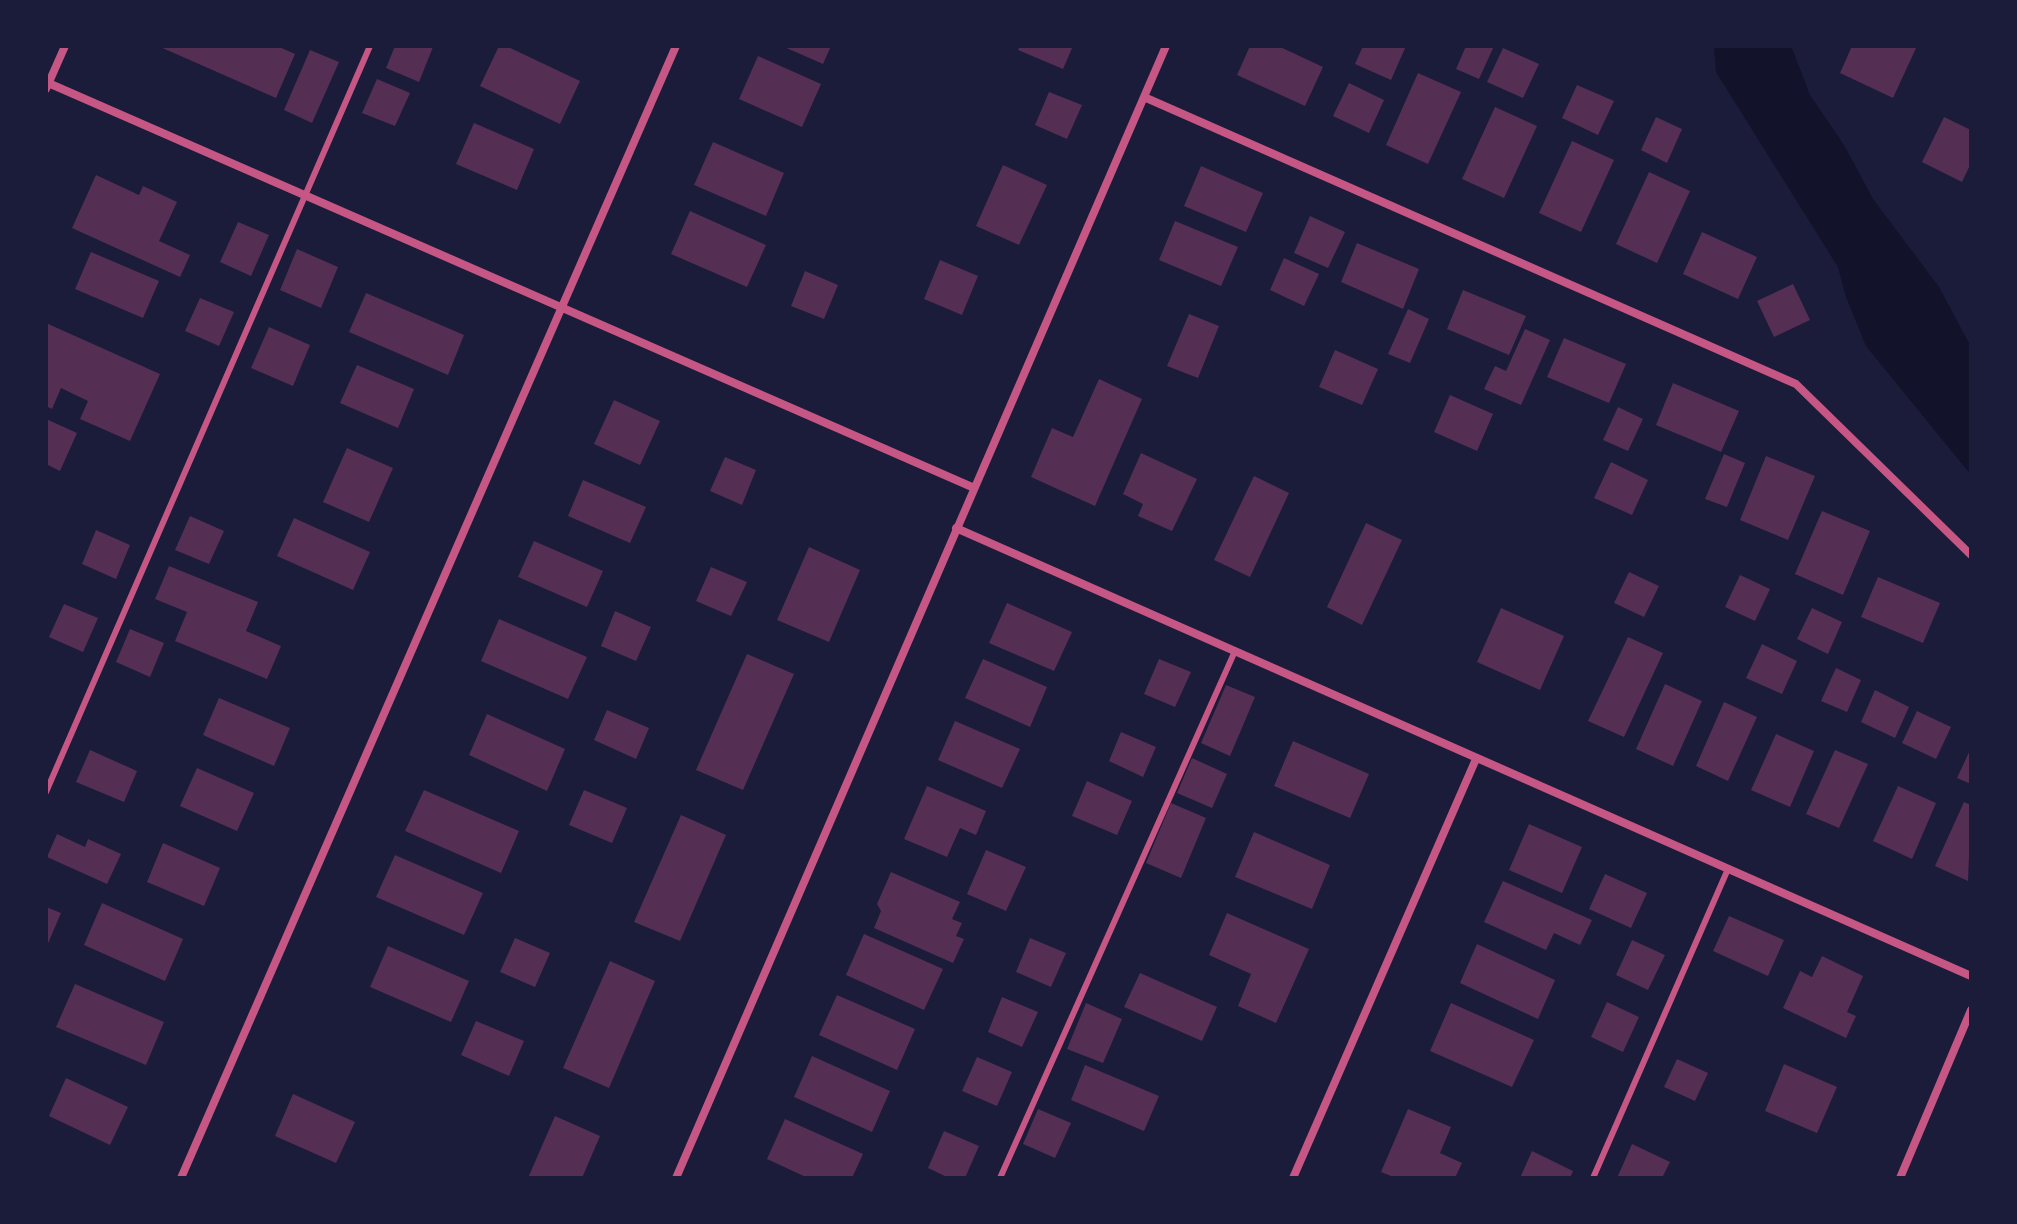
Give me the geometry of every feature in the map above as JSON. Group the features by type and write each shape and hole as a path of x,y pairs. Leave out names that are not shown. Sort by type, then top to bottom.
{"street":[{"path":"65,46 47,85 563,306 972,487"},
{"path":"181,1178 676,46"},
{"path":"676,1178 972,487 1166,46"},
{"path":"1144,97 1796,384 1971,555"},
{"path":"956,528 1971,976"},
{"path":"1293,1178 1476,759"},
{"path":"1900,1178 1971,1010"}],"lane":[{"path":"46,792 370,46"},
{"path":"1000,1178 1235,651"},
{"path":"1593,1178 1728,869"}],"shaded area":[{"path":"1714,46 1791,46 1810,95 1844,145 1873,199 1939,287 1971,347 1971,475 1866,346 1846,297 1838,267 1716,72"}],"building":[{"path":"158,46 277,46 295,54 276,98"},
{"path":"395,46 433,47 419,82 386,68"},
{"path":"499,46 506,46 580,81 560,124 480,86"},
{"path":"782,46 831,46 823,64"},
{"path":"1020,46 1073,46 1063,69 1018,50"},
{"path":"1250,46 1278,46 1323,67 1305,106 1237,75"},
{"path":"1363,46 1406,46 1391,80 1355,64"},
{"path":"1466,46 1494,46 1479,79 1456,69"},
{"path":"1852,46 1917,46 1893,98 1840,73"},
{"path":"1503,48 1539,64 1523,98 1487,82"},
{"path":"310,50 339,62 312,123 284,110"},
{"path":"758,56 821,84 802,127 739,99"},
{"path":"1418,73 1461,92 1428,164 1386,145"},
{"path":"377,79 410,93 395,126 362,113"},
{"path":"1349,83 1384,100 1369,133 1333,116"},
{"path":"1577,85 1614,101 1598,135 1562,118"},
{"path":"1049,92 1082,105 1067,139 1035,125"},
{"path":"1495,107 1537,126 1504,198 1462,179"},
{"path":"1656,117 1682,129 1667,163 1641,150"},
{"path":"1944,117 1971,130 1971,163 1962,182 1922,162"},
{"path":"474,123 534,149 517,190 456,164"},
{"path":"1572,141 1614,160 1581,232 1539,213"},
{"path":"713,142 784,173 766,216 694,185"},
{"path":"1003,165 1047,185 1019,245 976,226"},
{"path":"1201,166 1263,193 1246,232 1184,206"},
{"path":"1649,172 1690,191 1657,263 1616,244"},
{"path":"96,175 139,195 143,186 177,202 159,241 190,255 180,277 72,228"},
{"path":"690,211 766,245 747,287 671,254"},
{"path":"1310,216 1345,232 1328,268 1294,253"},
{"path":"1175,221 1238,247 1221,286 1159,260"},
{"path":"238,222 269,235 251,276 220,262"},
{"path":"1702,232 1757,257 1738,299 1683,274"},
{"path":"1357,243 1419,269 1403,309 1341,282"},
{"path":"297,249 338,267 321,308 280,290"},
{"path":"91,252 159,281 143,318 75,289"},
{"path":"1284,258 1319,274 1304,306 1270,290"},
{"path":"940,260 978,276 962,315 924,299"},
{"path":"805,271 838,285 824,319 791,306"},
{"path":"1793,284 1810,320 1774,337 1757,301"},
{"path":"1463,290 1526,316 1509,355 1447,329"},
{"path":"366,293 464,335 448,375 349,332"},
{"path":"200,298 234,312 219,346 185,331"},
{"path":"1408,309 1429,319 1410,363 1388,354"},
{"path":"1189,314 1219,326 1198,378 1167,366"},
{"path":"46,323 160,374 130,441 80,419 88,401 61,388 52,409 46,406"},
{"path":"269,327 310,345 293,386 251,368"},
{"path":"1525,329 1550,340 1521,405 1484,389 1495,366 1506,371"},
{"path":"1564,338 1626,364 1609,403 1547,377"},
{"path":"1335,350 1378,369 1362,405 1319,387"},
{"path":"357,365 414,389 398,428 340,403"},
{"path":"1099,379 1142,399 1095,506 1031,477 1052,428 1073,437"},
{"path":"1673,383 1739,411 1721,452 1656,425"},
{"path":"1450,395 1493,414 1477,451 1434,432"},
{"path":"614,400 660,421 640,465 594,444"},
{"path":"1618,407 1643,419 1628,451 1603,440"},
{"path":"46,419 77,433 60,471 46,464"},
{"path":"347,448 393,468 369,522 323,502"},
{"path":"1141,453 1197,479 1172,531 1138,516 1143,504 1123,494"},
{"path":"1724,454 1745,463 1727,507 1705,499"},
{"path":"1766,456 1815,476 1788,540 1740,520"},
{"path":"725,457 756,470 742,505 710,491"},
{"path":"1611,462 1648,480 1632,515 1594,498"},
{"path":"1254,476 1289,493 1250,577 1214,560"},
{"path":"583,480 646,507 630,543 568,516"},
{"path":"1822,511 1870,531 1843,595 1795,574"},
{"path":"190,516 224,531 209,564 175,550"},
{"path":"294,518 370,552 353,590 277,556"},
{"path":"1366,523 1402,540 1362,625 1327,607"},
{"path":"96,530 130,545 116,579 82,564"},
{"path":"534,541 603,571 587,607 518,577"},
{"path":"809,547 860,570 829,642 777,620"},
{"path":"169,566 258,602 246,631 281,646 267,679 175,641 187,612 155,599"},
{"path":"711,567 747,582 731,616 696,601"},
{"path":"1629,572 1659,586 1644,617 1614,603"},
{"path":"1740,575 1770,589 1755,621 1725,607"},
{"path":"1878,577 1940,603 1923,643 1861,617"},
{"path":"1007,603 1072,632 1054,671 989,643"},
{"path":"64,604 98,618 83,652 49,637"},
{"path":"1501,608 1564,636 1540,690 1477,662"},
{"path":"1812,608 1842,622 1828,654 1797,639"},
{"path":"615,611 651,627 636,661 601,646"},
{"path":"499,619 587,657 568,699 481,661"},
{"path":"130,629 164,643 150,677 116,662"},
{"path":"1628,637 1663,653 1624,737 1588,721"},
{"path":"1762,644 1797,661 1782,694 1746,678"},
{"path":"747,654 794,674 743,790 696,770"},
{"path":"983,659 1047,687 1030,727 965,698"},
{"path":"1159,659 1191,672 1175,707 1144,694"},
{"path":"1836,668 1861,680 1847,712 1821,701"},
{"path":"1665,684 1702,701 1673,766 1636,749"},
{"path":"1226,685 1255,697 1230,756 1201,743"},
{"path":"1875,690 1909,707 1895,738 1861,722"},
{"path":"219,698 290,728 274,766 203,735"},
{"path":"1724,702 1757,717 1728,781 1696,766"},
{"path":"607,710 649,728 636,759 594,740"},
{"path":"1917,711 1951,727 1936,759 1902,743"},
{"path":"487,714 565,749 547,791 469,755"},
{"path":"955,721 1020,749 1002,788 938,760"},
{"path":"1121,732 1156,747 1143,777 1109,761"},
{"path":"1776,734 1814,751 1790,807 1751,790"},
{"path":"1293,741 1369,774 1350,818 1274,786"},
{"path":"1971,748 1971,784 1957,778"},
{"path":"90,750 137,771 124,802 76,782"},
{"path":"1835,750 1868,764 1839,828 1806,814"},
{"path":"1192,758 1227,774 1212,808 1177,793"},
{"path":"197,768 254,793 237,831 180,806"},
{"path":"1087,781 1132,801 1117,835 1072,816"},
{"path":"927,786 986,811 976,835 960,828 947,857 904,839"},
{"path":"1898,786 1936,803 1912,859 1873,841"},
{"path":"424,790 519,831 501,873 405,831"},
{"path":"584,790 627,808 612,843 569,825"},
{"path":"1964,802 1971,805 1968,881 1935,866"},
{"path":"1171,803 1206,818 1181,878 1146,863"},
{"path":"681,815 726,835 680,941 634,922"},
{"path":"1529,824 1582,847 1562,893 1509,870"},
{"path":"1254,832 1330,865 1312,909 1235,877"},
{"path":"57,834 85,847 88,839 121,854 107,884 47,857"},
{"path":"163,843 220,868 204,906 147,882"},
{"path":"986,850 1026,867 1006,911 967,894"},
{"path":"395,855 483,893 464,935 376,897"},
{"path":"891,872 960,902 952,919 962,923 956,936 964,939 953,963 874,928 881,911 877,904"},
{"path":"1605,874 1647,893 1631,928 1589,909"},
{"path":"1503,881 1592,920 1580,945 1554,933 1546,950 1484,922"},
{"path":"102,903 183,939 165,981 84,945"},
{"path":"46,907 61,913 46,948"},
{"path":"1227,913 1309,949 1276,1023 1238,1006 1251,974 1209,955"},
{"path":"1729,916 1784,940 1768,976 1713,951"},
{"path":"864,934 943,969 924,1010 846,975"},
{"path":"515,938 550,953 535,987 500,972"},
{"path":"1030,938 1066,953 1051,987 1016,972"},
{"path":"1632,940 1665,955 1648,990 1616,975"},
{"path":"1477,944 1555,980 1538,1019 1460,983"},
{"path":"388,946 469,981 451,1022 370,987"},
{"path":"1822,956 1863,976 1847,1012 1856,1016 1846,1038 1783,1008 1800,971 1812,977"},
{"path":"610,961 655,981 609,1088 563,1068"},
{"path":"1140,973 1217,1007 1202,1041 1124,1007"},
{"path":"75,984 164,1022 146,1065 56,1027"},
{"path":"837,995 915,1029 897,1070 819,1035"},
{"path":"1002,997 1038,1012 1022,1047 988,1032"},
{"path":"1607,1002 1639,1017 1623,1052 1591,1037"},
{"path":"1086,1003 1122,1019 1103,1063 1067,1049"},
{"path":"1451,1003 1534,1040 1512,1087 1430,1051"},
{"path":"476,1021 524,1041 509,1076 461,1055"},
{"path":"812,1056 890,1091 872,1132 794,1097"},
{"path":"977,1057 1012,1072 997,1106 962,1091"},
{"path":"1677,1059 1708,1073 1695,1101 1664,1087"},
{"path":"1784,1064 1837,1087 1817,1133 1765,1111"},
{"path":"1085,1065 1159,1096 1144,1131 1071,1100"},
{"path":"66,1078 128,1107 110,1145 49,1116"},
{"path":"293,1094 355,1122 336,1163 275,1136"},
{"path":"1038,1109 1071,1123 1055,1158 1023,1144"},
{"path":"1408,1109 1451,1127 1440,1153 1462,1163 1455,1178 1396,1178 1381,1172"},
{"path":"555,1116 600,1136 582,1178 528,1178"},
{"path":"785,1119 863,1154 852,1178 808,1178 767,1159"},
{"path":"944,1131 979,1146 965,1178 949,1178 928,1168"},
{"path":"1632,1144 1670,1162 1662,1178 1617,1178"},
{"path":"1532,1151 1573,1171 1570,1178 1520,1178"}]}
